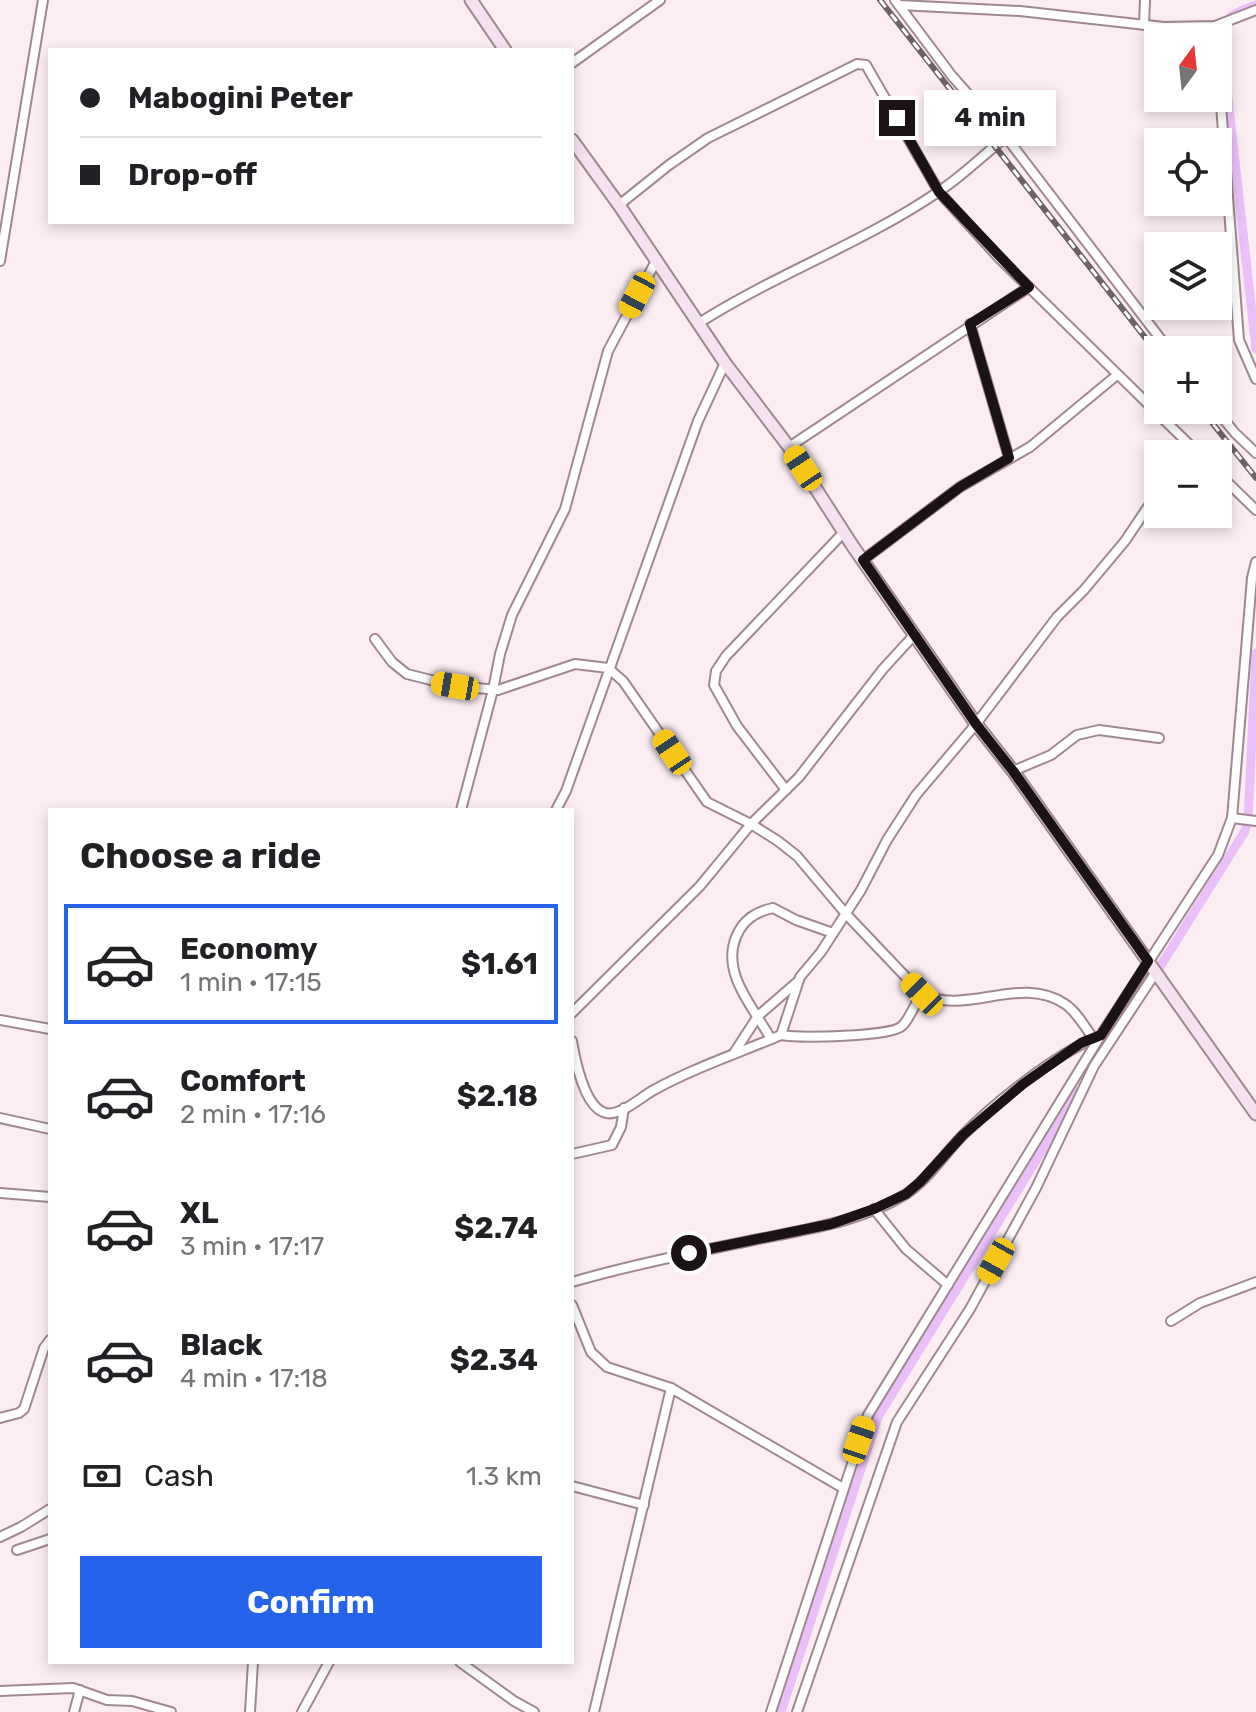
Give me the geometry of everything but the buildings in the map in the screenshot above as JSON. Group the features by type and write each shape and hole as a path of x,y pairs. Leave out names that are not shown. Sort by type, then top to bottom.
{"street":[{"path":"0,261 43,0"},
{"path":"471,0 504,48"},
{"path":"574,62 660,0"},
{"path":"1144,24 1145,0"},
{"path":"897,3 1020,11 1144,25"},
{"path":"897,3 952,76 1006,137 1158,336"},
{"path":"1220,24 1256,10"},
{"path":"619,205 708,138 862,64 870,69 939,192 1029,287 1184,440"},
{"path":"1222,112 1239,340 1256,379"},
{"path":"699,323 736,299 795,271 939,192 1006,137"},
{"path":"574,143 725,363 789,447 976,724 1013,771 1256,1114"},
{"path":"462,808 500,654 516,605 565,509 608,351 656,261"},
{"path":"789,447 1029,287"},
{"path":"970,324 1009,458"},
{"path":"557,808 566,791 698,421 725,363"},
{"path":"863,560 960,487 1030,447 1117,375"},
{"path":"1230,424 1255,450"},
{"path":"1232,487 1256,510"},
{"path":"781,1035 806,967 821,952 846,914 916,795 976,724 1057,617 1125,541 1144,513"},
{"path":"786,790 737,726 714,685 714,678 726,656 844,532"},
{"path":"771,1712 868,1415 1097,1037 1218,855 1232,818 1252,578 1256,562"},
{"path":"574,1011 700,886 751,824 786,790 915,634"},
{"path":"375,639 392,662 407,674 430,682 493,690 575,664 608,668 623,681 707,802 751,824 797,856 846,914 922,994 956,1000 1028,991 1046,994 1067,1005 1097,1037"},
{"path":"1013,771 1051,755 1077,735 1088,732 1099,730 1159,738"},
{"path":"1232,818 1256,821"},
{"path":"771,1039 732,967 734,942 741,927 757,913 773,908 833,933"},
{"path":"797,1712 897,1422 970,1309 1036,1188 1094,1066 1156,972"},
{"path":"734,1053 758,1016 798,982"},
{"path":"576,1079 603,1112 616,1112 660,1087 781,1035 867,1034 898,1029 904,1025 922,994"},
{"path":"0,1020 48,1029"},
{"path":"574,1281 632,1264 831,1224 874,1209 906,1194 963,1135 1023,1084 1081,1043 1097,1037"},
{"path":"574,1156 612,1145 621,1127 624,1108"},
{"path":"0,1118 48,1129"},
{"path":"0,1196 48,1197"},
{"path":"874,1209 906,1249 948,1285"},
{"path":"1171,1321 1200,1303 1256,1282"},
{"path":"574,1310 591,1352 607,1367 671,1388 843,1488"},
{"path":"0,1418 24,1409 48,1342"},
{"path":"594,1712 671,1388"},
{"path":"574,1487 644,1505"},
{"path":"0,1537 48,1510"},
{"path":"17,1550 48,1540"},
{"path":"250,1712 253,1664"},
{"path":"302,1712 328,1664"},
{"path":"463,1664 534,1712"},
{"path":"0,1691 56,1687 80,1690 107,1700 140,1702 171,1712"},
{"path":"74,1712 80,1690"},
{"path":"120,1712 121,1701"},
{"path":"511,1712 514,1701"}],"waterway":[{"path":"1256,5 1229,19 1221,36 1256,349"},
{"path":"1153,978 1245,831 1256,653"},
{"path":"781,1712 878,1417 1079,1091"}],"railway":[{"path":"880,0 1144,336"},
{"path":"1213,424 1256,478"}],"route":[{"path":"689,1253 831,1224 906,1194 963,1135 1023,1084 1081,1043 1101,1035 1148,961 976,724 863,560 960,487 1009,458 970,324 1029,287 939,192 897,118"}]}
